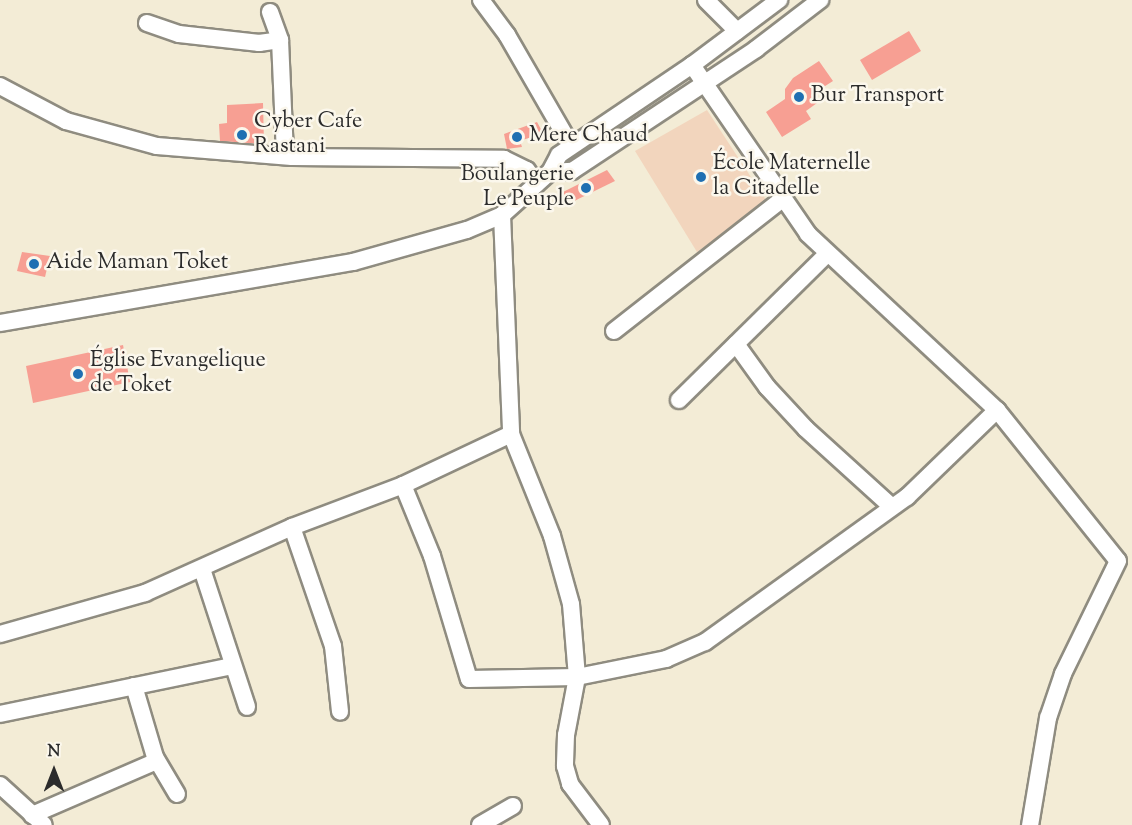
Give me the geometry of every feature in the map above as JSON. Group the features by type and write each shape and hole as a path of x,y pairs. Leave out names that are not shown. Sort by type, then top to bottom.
{"street":[{"path":"481,0 507,35 571,146"},
{"path":"706,0 737,31"},
{"path":"0,323 353,262 467,230 502,215 550,172 559,155 692,65 779,0"},
{"path":"550,172 572,171 820,0"},
{"path":"270,12 280,40 285,156"},
{"path":"147,23 178,34 259,43 280,40"},
{"path":"692,65 781,200 827,254 997,410 1118,561 1063,674 1048,718 1030,825"},
{"path":"0,86 66,121 158,146 285,156 504,159 527,170 536,184"},
{"path":"614,331 781,200"},
{"path":"502,215 511,434 566,580 577,678 566,735 565,766 570,783 601,825"},
{"path":"679,400 827,254"},
{"path":"736,344 767,387 806,429 891,506"},
{"path":"403,485 432,556 469,679 577,678 666,659 705,642 779,592 891,506 907,497 997,410"},
{"path":"0,634 145,593 202,570 292,527 403,485 511,434"},
{"path":"292,527 333,646 340,712"},
{"path":"202,570 247,707"},
{"path":"0,714 232,666"},
{"path":"134,686 157,761 177,794"},
{"path":"0,785 38,820 157,761"},
{"path":"480,825 513,807"}],"shaded area":[{"name":"École Maternelle la Citadelle","path":"707,110 768,203 697,252 635,151"}],"building":[{"path":"909,31 921,51 872,80 860,60"},
{"name":"Bur Transport","path":"819,61 833,81 811,95 817,103 806,111 811,119 782,137 766,112 785,99 785,89 793,78"},
{"name":"Cyber Cafe Rastani","path":"263,103 264,144 220,141 219,124 227,123 227,105"},
{"name":"Mere Chaud","path":"537,122 543,133 520,141 522,147 507,149 504,134"},
{"name":"Boulangerie Le Peuple","path":"607,170 615,181 564,206 557,195"},
{"name":"Aide Maman Toket","path":"22,252 50,256 45,277 17,271"},
{"name":"Église Evangelique de Toket","path":"123,345 130,382 33,403 26,366"}],"place":[{"name":"Bur Transport","path":"799,97"},
{"name":"Cyber Cafe Rastani","path":"242,135"},
{"name":"Mere Chaud","path":"517,137"},
{"name":"École Maternelle la Citadelle","path":"701,177"},
{"name":"Boulangerie Le Peuple","path":"586,188"},
{"name":"Aide Maman Toket","path":"34,264"},
{"name":"Église Evangelique de Toket","path":"78,374"}]}
